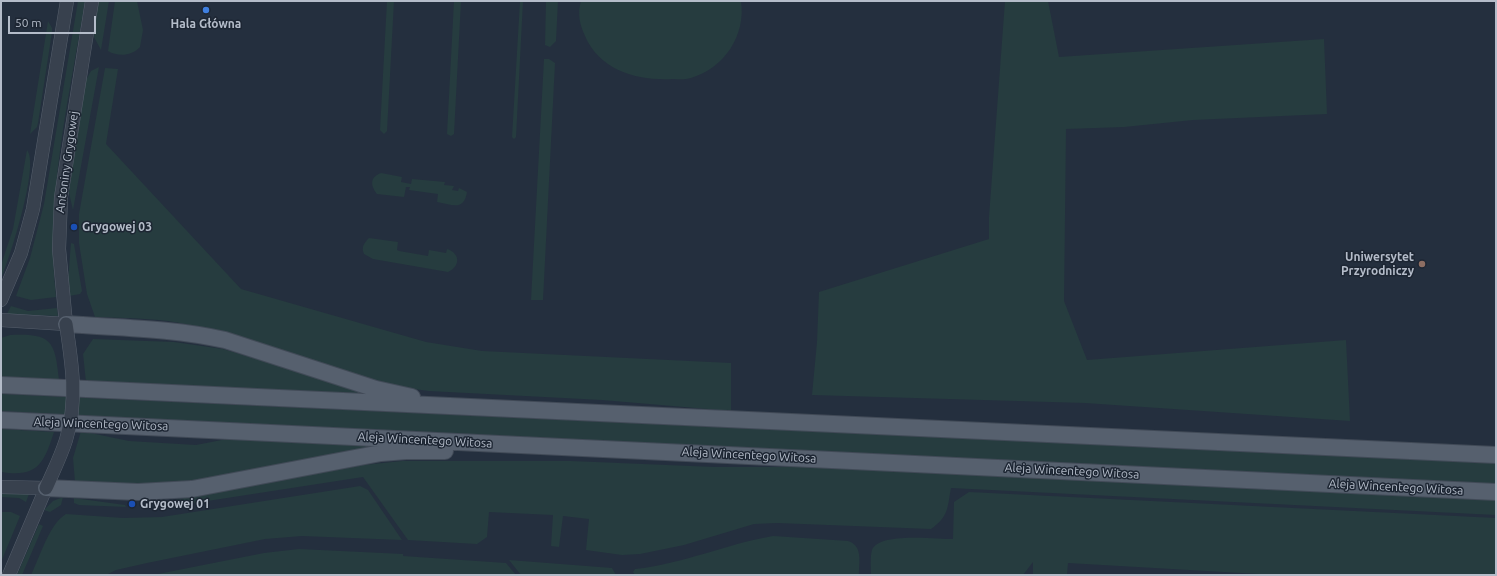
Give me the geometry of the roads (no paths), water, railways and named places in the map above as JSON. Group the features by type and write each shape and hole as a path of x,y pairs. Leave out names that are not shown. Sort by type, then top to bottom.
{"main road":[{"path":"66,324 159,329 202,334 225,340 376,389 459,407"},
{"path":"1,385 1496,455"},
{"name":"Aleja Wincentego Witosa","path":"1,420 1496,492"},
{"path":"46,488 138,492 172,491 226,484 381,453 420,450 535,454 585,448"}],"street":[{"name":"Antoniny Grygowej","path":"1,300 21,253 33,209 67,1"},
{"name":"Antoniny Grygowej","path":"8,575 62,451 71,415 73,377 59,249 61,197 92,1"},
{"path":"1,320 66,324"},
{"path":"1,487 46,488"}],"place":[{"name":"Hala Główna","path":"206,10"},
{"name":"Grygowej 03","path":"74,227"},
{"name":"Uniwersytet Przyrodniczy","path":"1422,264"},
{"name":"Grygowej 01","path":"132,504"}]}
